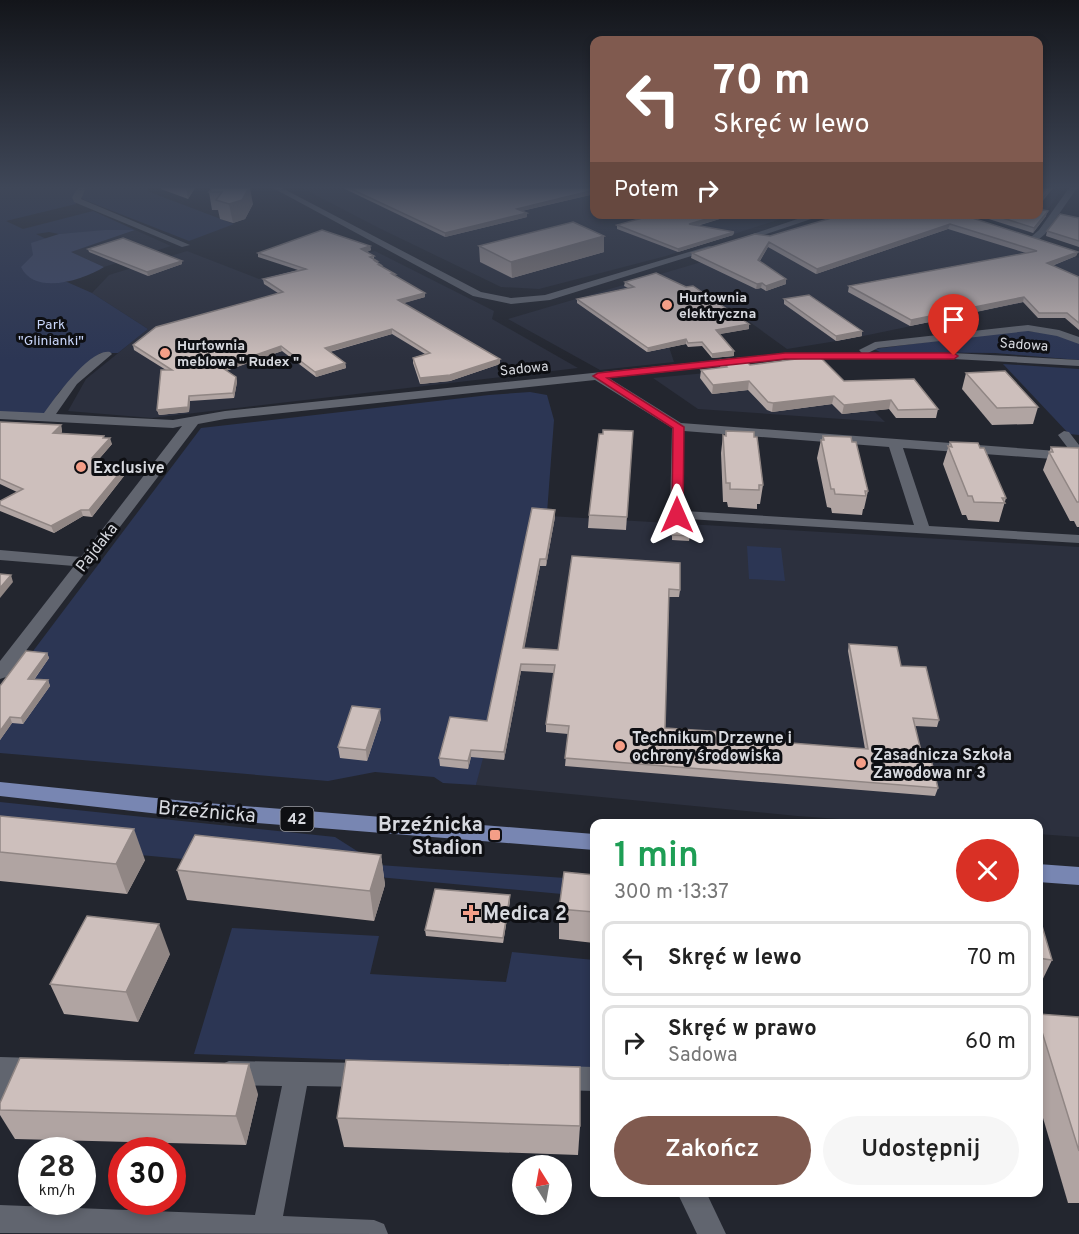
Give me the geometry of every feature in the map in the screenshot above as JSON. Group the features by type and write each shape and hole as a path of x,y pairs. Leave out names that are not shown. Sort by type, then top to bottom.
{"main road":[{"name":"Brzeźnicka","path":"0,789 195,810 590,842"},
{"path":"1043,873 1079,876"}],"street":[{"path":"386,246 477,294 511,301 546,298 718,246"},
{"name":"Sadowa","path":"860,355 868,347 875,345 1017,329 1048,331 1079,340"},
{"path":"47,418 73,381 106,354"},
{"name":"Sadowa","path":"0,415 138,424 173,424 225,415 785,356 992,357 1079,363"},
{"path":"598,376 678,427 895,444 1079,455"},
{"name":"Pajdaka","path":"0,673 193,422"},
{"path":"678,427 677,515 1079,540"},
{"path":"1064,435 1079,455"},
{"path":"895,444 923,531"},
{"path":"0,555 85,562"},
{"path":"0,1093 5,1069 58,1070"},
{"path":"201,1072 392,1076"},
{"path":"266,1230 297,1074"},
{"path":"534,1078 590,1079"},
{"path":"694,1197 712,1234"},
{"path":"0,1219 374,1234"}],"shaded area":[{"path":"31,246 90,246 71,252 104,267 84,277 60,283 48,283 28,276 21,267 33,255"},
{"path":"89,246 171,246 104,267 70,252"},
{"path":"415,246 698,246 539,289 501,287"},
{"path":"757,246 1037,246 1079,258 1079,291 849,339 787,349 729,307 642,325 669,347 674,362 600,370 508,319"},
{"path":"187,251 259,279 375,251 494,311 492,319 578,368 152,418 68,411 86,379 148,329 92,293 109,275"},
{"path":"824,362 885,422 698,409 653,378"},
{"path":"532,515 1079,547 1079,837 1043,834 1043,819 839,819 476,785"}],"green space":[{"name":"Park \"Glinianki\"","path":"0,246 60,246 86,263 42,282 67,282 92,293 148,329 118,353 100,353 59,392 44,416 0,413"},
{"path":"1019,330 1053,334 1079,343 1079,360 995,353 880,352 874,349"},
{"path":"1003,364 1079,369 1079,435 1069,434"},
{"path":"530,392 547,395 554,420 547,513 476,785 443,783 434,777 375,772 328,781 0,753 0,695 201,428"},
{"path":"747,546 781,548 785,581 749,579"},
{"path":"0,802 335,837 379,865 590,880 590,897 0,842"},
{"path":"232,928 379,936 370,974 506,982 512,952 590,960 590,1069 194,1054"}],"building":[{"path":"99,246 142,246 182,261 147,272 88,249"},
{"path":"279,246 370,246 361,249 374,256 370,257 381,265 379,265 395,274 392,274 425,293 398,300 500,359 450,375 420,378 413,358 430,353 392,329 325,348 345,363 315,372 281,346 221,367 236,377 233,393 189,396 188,407 157,410 161,370 172,370 133,345 156,327 283,292 263,279 306,269 258,253"},
{"path":"481,246 570,246 511,262"},
{"path":"669,246 689,246 678,249"},
{"path":"717,246 767,246 758,260 786,279 766,286 762,283 757,284 692,253"},
{"path":"775,246 886,246 817,269"},
{"path":"1020,246 1058,246 1078,252 1047,263 1079,277 1079,323 1067,313 1039,313 1024,297 964,309 974,315 949,320 940,314 911,320 849,286 1037,251"},
{"path":"656,273 686,287 693,286 749,324 716,330 734,351 712,354 702,342 688,343 686,339 648,348 577,299 634,287 625,282"},
{"path":"809,295 862,331 836,336 784,299"},
{"path":"819,356 844,381 914,379 938,409 898,410 891,400 844,405 834,396 773,403 768,402 749,381 713,385 701,370 727,367 721,360 743,358 750,365"},
{"path":"1005,371 1038,407 997,408 966,373"},
{"path":"0,422 61,425 53,433 110,438 92,458 122,470 89,510 81,510 51,526 0,505 0,501 23,489 0,479"},
{"path":"603,430 633,431 627,517 589,515 599,434 603,434"},
{"path":"726,431 754,432 754,437 757,437 763,485 759,485 759,490 730,489 730,483 726,483 723,435 726,436"},
{"path":"823,436 851,437 852,442 856,442 868,491 865,491 866,496 835,494 834,489 831,489 821,440 824,440"},
{"path":"950,442 978,443 980,448 984,448 1006,498 1002,498 1005,503 974,502 972,496 968,496 948,446 952,447"},
{"path":"1051,447 1079,448 1079,502 1049,452 1053,452"},
{"path":"532,508 555,510 546,559 540,559 523,648 558,650 572,556 680,563 680,590 669,589 665,728 753,734 754,740 868,749 849,644 897,647 901,666 926,667 939,720 913,718 921,751 929,751 938,788 565,758 569,726 546,724 555,665 521,664 504,752 471,750 468,761 439,758 450,717 487,721"},
{"path":"672,518 690,519 690,536 672,535"},
{"path":"0,574 11,575 0,588"},
{"path":"26,651 47,653 28,679 48,680 21,718 10,717 0,731 0,686"},
{"path":"352,706 380,709 366,750 338,747"},
{"path":"0,816 134,829 116,864 0,852"},
{"path":"195,835 381,855 370,891 177,870"},
{"path":"564,872 590,875 590,912 559,909"},
{"path":"435,889 510,895 503,938 425,930"},
{"path":"87,916 159,924 126,992 50,984"},
{"path":"1043,929 1052,960 1043,959"},
{"path":"1043,1014 1079,1017 1079,1151 1043,1035"},
{"path":"20,1058 249,1064 236,1116 0,1110 0,1103"},
{"path":"346,1060 580,1067 580,1126 337,1118"}],"place":[{"name":"Hurtownia elektryczna","path":"667,305"},
{"name":"Hurtownia meblowa \" Rudex \"","path":"165,353"},
{"name":"Exclusive","path":"81,467"},
{"name":"Technikum Drzewne i ochrony środowiska","path":"620,746"},
{"name":"Zasadnicza Szkoła Zawodowa nr 3","path":"861,763"},
{"name":"Brzeźnicka Stadion","path":"495,835"},
{"name":"Medica 2","path":"471,913"}],"route":[{"path":"677,515 678,427 598,376 785,356 954,356"}]}
